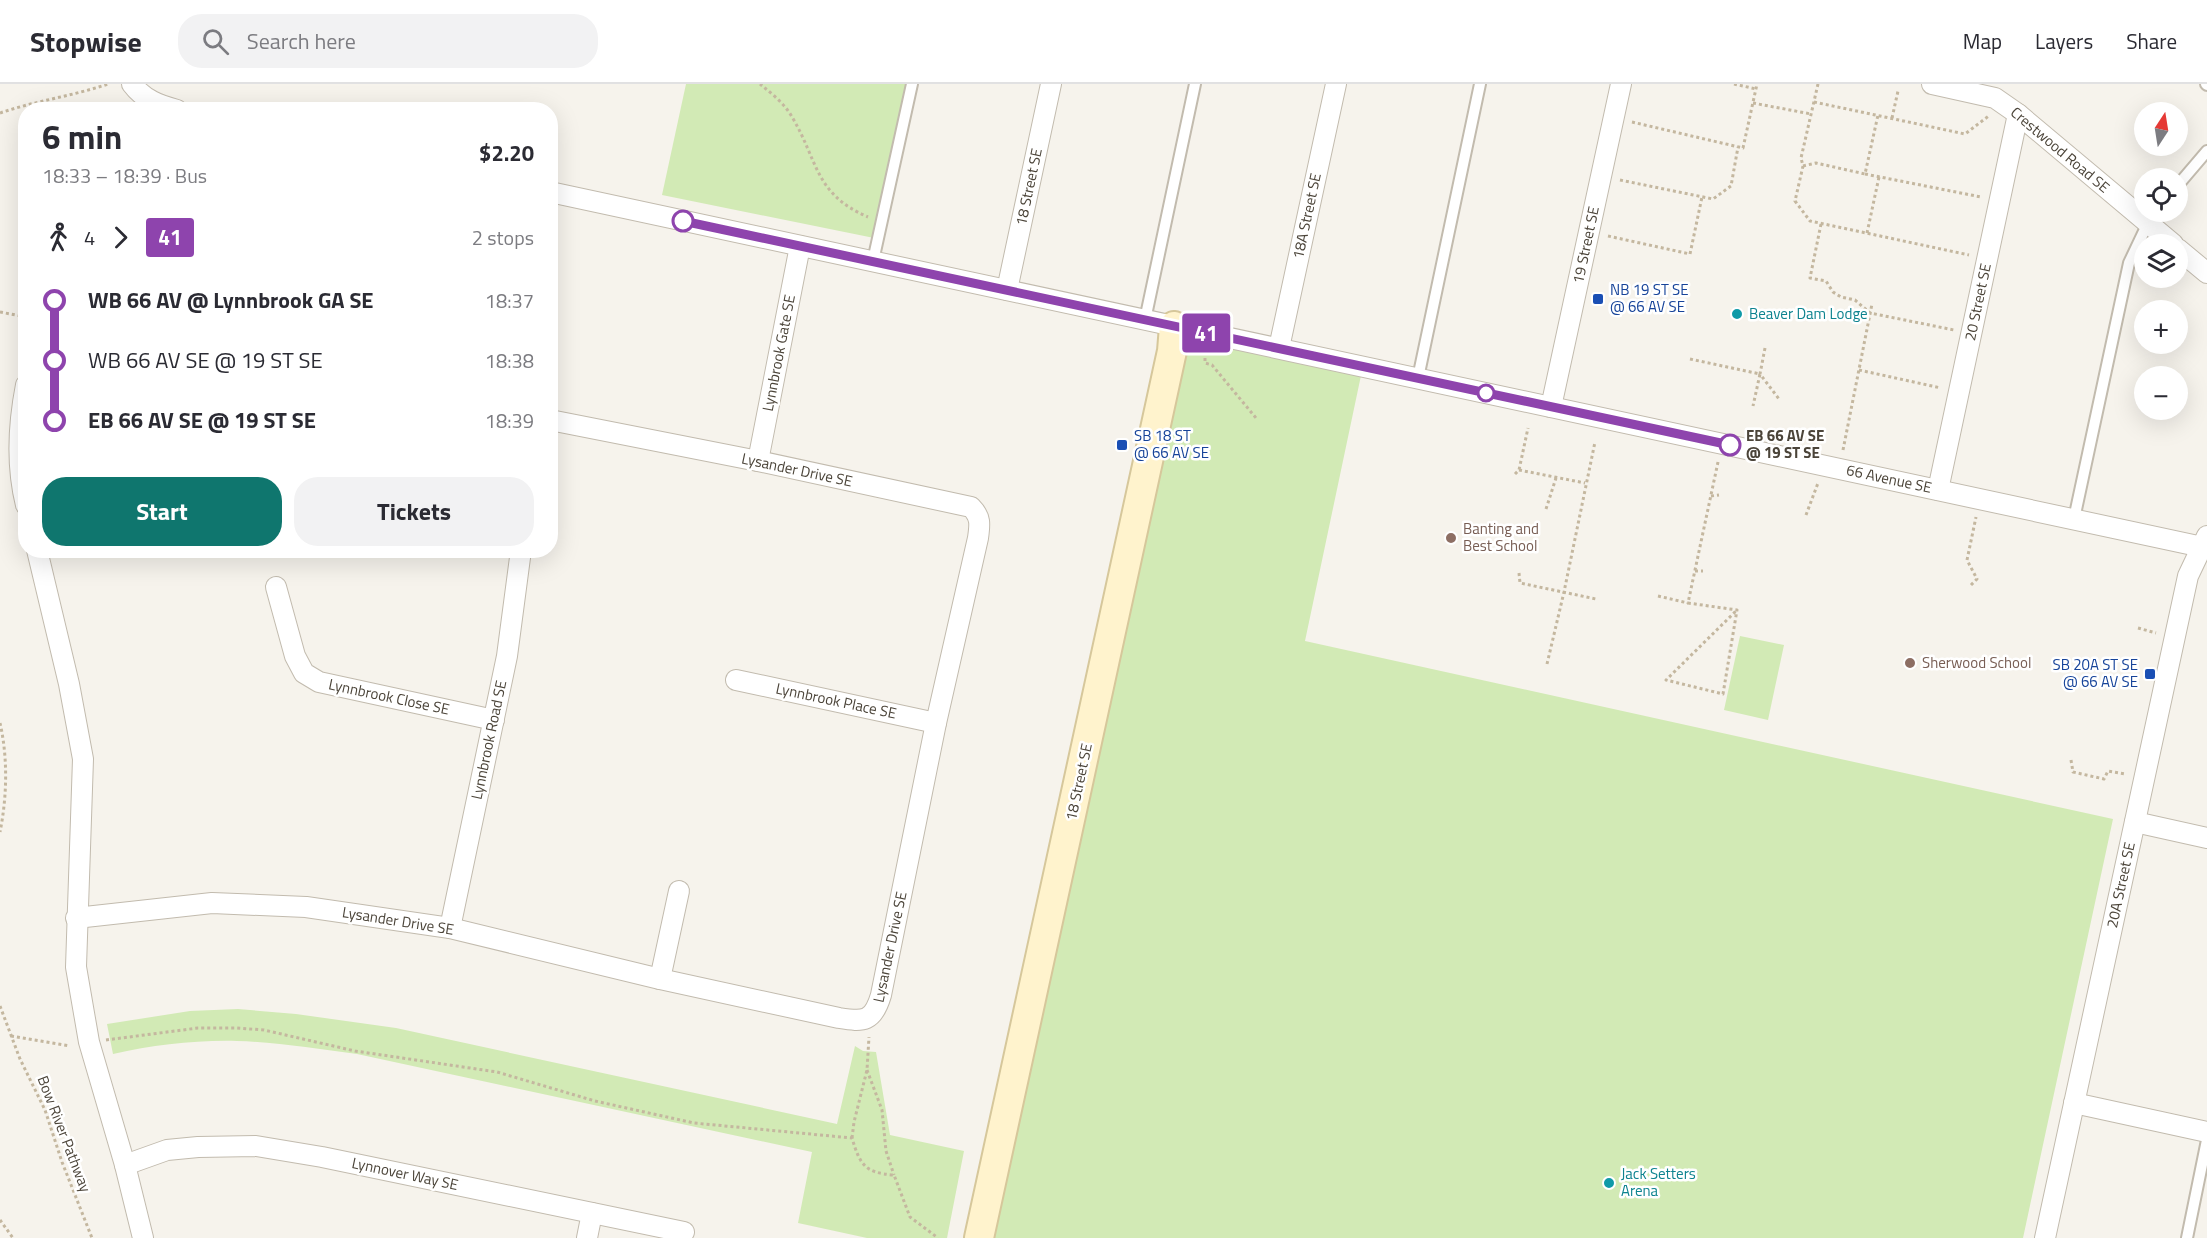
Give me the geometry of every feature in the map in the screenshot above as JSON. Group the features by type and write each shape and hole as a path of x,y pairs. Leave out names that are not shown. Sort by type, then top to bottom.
{"street":[{"path":"132,84 140,94 153,102"},
{"name":"18 Street SE","path":"1007,290 1052,84"},
{"name":"18A Street SE","path":"1279,348 1336,84"},
{"name":"19 Street SE","path":"1551,406 1621,84"},
{"name":"Crestwood Road SE","path":"1932,84 1995,98 2134,203"},
{"name":"20 Street SE","path":"1938,490 2018,114"},
{"name":"66 Avenue SE","path":"558,194 2074,519 2205,543"},
{"name":"Crestwood Road SE","path":"2156,222 2165,234"},
{"name":"Lynnbrook Gate SE","path":"758,461 800,246"},
{"path":"2188,257 2207,273"},
{"name":"18 Street SE","path":"979,1238 1172,351 1174,326"},
{"name":"Lysander Drive SE","path":"76,918 212,903 306,907 450,928 660,979 838,1018 858,1021 870,1018 877,1009 881,995 936,723 978,538 980,524 978,514 971,507 758,461 558,422"},
{"name":"20A Street SE","path":"2045,1238 2188,576 2205,543"},
{"path":"39,558 72,694 82,759 76,967 89,1042 125,1165 143,1238"},
{"name":"Lynnbrook Road SE","path":"450,928 507,657 520,558"},
{"name":"Lynnbrook Close SE","path":"276,588 295,656 304,673 319,682 494,720"},
{"name":"Lynnbrook Place SE","path":"736,680 936,723"},
{"path":"2135,822 2207,838"},
{"path":"660,979 679,891"},
{"path":"2074,1103 2207,1132"},
{"name":"Lynnover Way SE","path":"125,1165 167,1150 256,1146 322,1157 684,1232"},
{"path":"587,1238 592,1213"}],"lane":[{"path":"873,261 912,84"},
{"path":"1145,320 1195,84"},
{"path":"1418,378 1480,84"},
{"path":"2188,173 2207,151"},
{"path":"2074,519 2129,263 2150,222"},
{"path":"2187,1238 2207,1140"}],"path":[{"path":"36,102 89,91 108,84"},
{"path":"760,84 792,116 818,175 837,198 850,210 882,226"},
{"path":"1734,84 1756,89"},
{"path":"1632,122 1743,148 1757,84"},
{"path":"1818,84 1801,158 1803,166 1795,201 1810,221 1974,256"},
{"path":"1892,118 1898,91"},
{"path":"1753,102 1811,114"},
{"path":"1814,102 1965,134 1993,112"},
{"path":"0,113 18,106"},
{"path":"1865,174 1878,115"},
{"path":"1620,180 1713,199 1731,186 1738,147"},
{"path":"1803,166 1816,163 1986,198"},
{"path":"1867,233 1879,177"},
{"path":"1608,237 1690,255 1702,197"},
{"path":"1821,224 1810,278 1826,281 1833,292 1841,297 1855,300 1870,313 1958,332"},
{"path":"1843,450 1872,304"},
{"path":"0,312 18,315"},
{"path":"1753,406 1765,348"},
{"path":"1206,358 1205,363 1212,365 1256,418"},
{"path":"1690,359 1760,374 1779,399"},
{"path":"1859,370 1946,390"},
{"path":"1515,474 1519,470 1528,428"},
{"path":"1547,664 1595,442"},
{"path":"1688,603 1719,460"},
{"path":"1519,470 1586,483"},
{"path":"1546,509 1556,478"},
{"path":"1806,515 1818,482"},
{"path":"1711,496 1719,495"},
{"path":"1971,585 1977,579 1967,560 1976,515"},
{"path":"1695,571 1703,571"},
{"path":"1519,573 1520,583 1596,599"},
{"path":"1658,597 1737,610"},
{"path":"1737,610 1723,694 1666,680 1674,672 1737,610"},
{"path":"2138,628 2156,633"},
{"path":"0,723 4,751 5,787 0,832"},
{"path":"2071,760 2073,772 2104,778 2108,771 2126,774"},
{"name":"Bow River Pathway","path":"0,1006 11,1036 45,1110 62,1162 92,1238"},
{"path":"870,1018 867,1070 852,1138 857,1155 864,1166 877,1173 894,1175"},
{"path":"11,1036 68,1046 198,1028 264,1030 354,1051 497,1072 595,1101 694,1123 852,1138"},
{"path":"867,1070 882,1110 886,1151 910,1217 938,1238"},
{"path":"0,1220 13,1238"}],"green space":[{"path":"686,84 913,84 879,239 662,195"},
{"path":"1174,326 1363,366 1305,641 2113,819 2023,1238 979,1238"},
{"path":"1740,636 1784,645 1768,720 1724,710"},
{"path":"238,1009 296,1014 396,1028 837,1124 855,1046 863,1051 876,1052 890,1135 964,1151 947,1238 867,1238 798,1223 812,1152 357,1054 267,1043 206,1041 113,1054 107,1024 190,1011"}],"bus line":[{"name":"41","path":"683,221 1730,445"}],"place":[{"name":"NB 19 ST SE @ 66 AV SE","path":"1598,299"},
{"name":"Beaver Dam Lodge","path":"1737,314"},
{"name":"SB 18 ST @ 66 AV SE","path":"1122,445"},
{"name":"EB 66 AV SE @ 19 ST SE","path":"1730,445"},
{"name":"Banting and Best School","path":"1451,538"},
{"name":"Sherwood School","path":"1910,663"},
{"name":"SB 20A ST SE @ 66 AV SE","path":"2150,674"},
{"name":"Jack Setters Arena","path":"1609,1183"}]}
